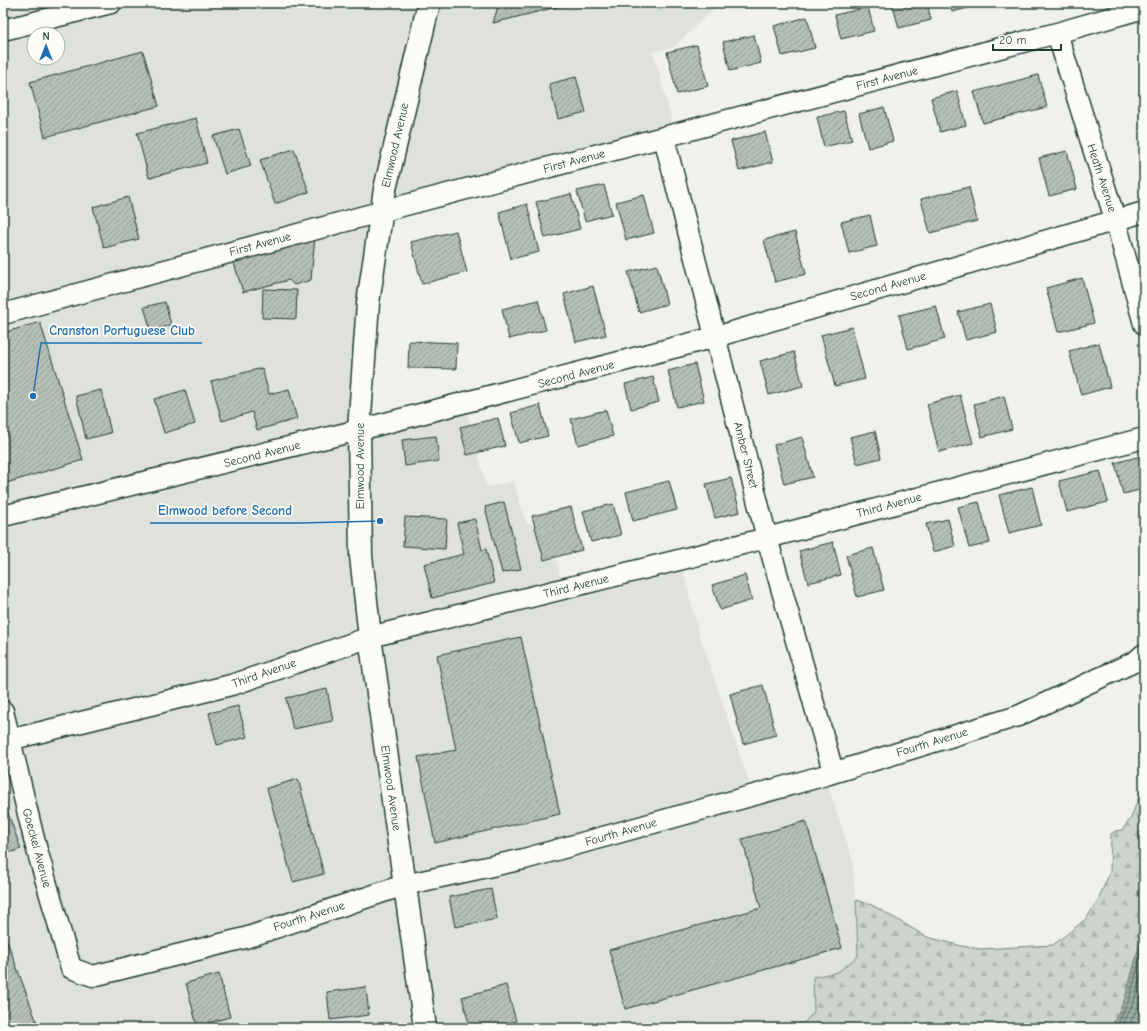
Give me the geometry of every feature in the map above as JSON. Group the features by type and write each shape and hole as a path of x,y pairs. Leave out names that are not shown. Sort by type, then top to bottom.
{"main road":[{"name":"Elmwood Avenue","path":"425,1028 370,637 361,556 359,430 368,302 385,189 429,3"}],"street":[{"path":"3,30 111,3"},
{"name":"First Avenue","path":"3,314 382,211 664,138 1057,33 1144,8"},
{"name":"Heath Avenue","path":"1057,33 1115,220 1144,324"},
{"name":"Amber Street","path":"664,138 767,538 833,771"},
{"name":"Second Avenue","path":"3,516 359,430 715,337 1144,212"},
{"name":"Third Avenue","path":"9,740 234,684 370,637 767,538 1144,438"},
{"name":"Fourth Avenue","path":"87,975 93,976 245,938 404,885 524,859 833,771 1018,716 1136,661 1144,654"},
{"name":"Goeckel Avenue","path":"3,710 35,843 71,968 87,975"}],"shaded area":[{"path":"3,3 720,3 674,47 653,51 675,131 386,207 363,426 466,408 487,487 514,481 526,523 551,528 562,587 680,558 698,630 752,791 825,776 853,862 858,956 838,972 813,977 814,1012 804,1023 790,1025 788,1028 3,1028"}],"green space":[{"path":"1144,783 1144,929 1125,999 1111,1028 788,1028 790,1025 804,1023 814,1012 813,977 838,972 858,956 856,900 872,905 927,937 962,946 980,949 1053,945 1086,919 1097,902 1110,872 1111,834 1115,831 1122,830 1131,818"}],"water":[{"path":"1144,929 1144,1028 1111,1028 1125,999"}],"building":[{"path":"499,3 573,3 493,23"},
{"path":"892,3 927,3 931,20 899,28"},
{"path":"950,3 988,3 952,12"},
{"path":"868,7 874,31 841,39 835,15"},
{"path":"807,17 815,48 782,56 774,26"},
{"path":"754,35 761,63 730,71 723,42"},
{"path":"697,45 708,86 677,94 667,52"},
{"path":"143,51 159,106 45,137 30,82"},
{"path":"1038,75 1047,107 983,123 974,92"},
{"path":"576,77 586,112 558,119 549,84"},
{"path":"957,91 966,125 940,132 931,98"},
{"path":"884,107 893,141 868,148 859,114"},
{"path":"844,111 852,140 824,147 817,117"},
{"path":"196,118 207,163 149,178 137,133"},
{"path":"239,129 251,166 225,174 213,136"},
{"path":"765,132 773,162 739,171 731,141"},
{"path":"294,149 309,192 275,204 260,160"},
{"path":"1067,151 1077,189 1049,196 1039,158"},
{"path":"604,185 612,214 585,221 577,191"},
{"path":"969,187 977,221 930,233 921,199"},
{"path":"571,194 580,229 545,238 536,202"},
{"path":"644,195 654,233 626,240 616,202"},
{"path":"128,197 139,239 104,248 93,207"},
{"path":"527,204 539,252 511,259 499,212"},
{"path":"870,215 877,246 849,253 841,222"},
{"path":"456,231 467,272 422,284 411,242"},
{"path":"795,232 806,274 775,282 764,240"},
{"path":"315,236 311,280 294,285 289,280 243,292 233,260"},
{"path":"657,265 667,304 639,312 628,272"},
{"path":"1082,278 1094,323 1058,332 1046,288"},
{"path":"593,286 606,335 576,342 564,294"},
{"path":"263,289 297,290 296,319 262,318"},
{"path":"538,300 546,330 509,339 502,309"},
{"path":"165,302 171,325 151,331 144,307"},
{"path":"990,304 997,332 966,340 958,312"},
{"path":"936,306 945,339 908,349 899,315"},
{"path":"40,322 83,460 3,484 3,333"},
{"path":"852,327 865,379 835,386 821,335"},
{"path":"409,341 457,343 456,369 408,368"},
{"path":"1099,343 1110,387 1081,395 1069,351"},
{"path":"794,352 803,386 769,395 760,361"},
{"path":"695,364 704,401 677,407 668,371"},
{"path":"262,368 269,394 289,389 297,419 257,430 252,412 222,421 211,381"},
{"path":"653,377 659,402 631,409 625,384"},
{"path":"101,390 111,433 86,439 76,396"},
{"path":"185,390 195,424 164,433 154,399"},
{"path":"960,395 973,443 939,452 927,404"},
{"path":"1004,396 1012,429 982,437 974,404"},
{"path":"540,405 548,436 519,443 511,413"},
{"path":"606,410 613,436 578,445 571,419"},
{"path":"498,418 505,446 467,455 460,427"},
{"path":"875,431 881,458 857,464 850,437"},
{"path":"436,436 439,461 405,466 402,440"},
{"path":"802,437 813,477 784,484 774,445"},
{"path":"1144,455 1144,489 1123,494 1115,463"},
{"path":"1100,471 1108,502 1067,512 1059,481"},
{"path":"731,478 740,512 715,518 706,484"},
{"path":"669,481 677,510 633,521 626,492"},
{"path":"1032,487 1041,525 1009,533 999,495"},
{"path":"504,502 521,569 502,573 485,507"},
{"path":"979,502 990,543 969,548 958,507"},
{"path":"613,504 621,535 591,542 583,511"},
{"path":"571,507 582,550 544,560 532,516"},
{"path":"405,517 447,519 445,549 403,546"},
{"path":"475,519 482,550 486,549 494,583 432,598 424,564 464,554 457,523"},
{"path":"948,519 955,546 933,552 926,524"},
{"path":"833,542 841,575 808,583 799,551"},
{"path":"873,548 884,590 857,597 846,555"},
{"path":"745,575 752,600 720,610 712,585"},
{"path":"521,637 560,814 435,843 418,757 456,750 437,655"},
{"path":"763,685 776,735 743,744 730,694"},
{"path":"327,689 333,721 293,729 286,698"},
{"path":"238,706 247,737 217,745 209,713"},
{"path":"298,779 324,874 293,882 267,788"},
{"path":"3,799 21,849 3,855"},
{"path":"806,821 842,948 625,1009 609,950 761,908 742,839"},
{"path":"491,889 497,919 455,927 449,897"},
{"path":"3,930 39,1028 3,1028"},
{"path":"219,974 230,1017 197,1026 186,983"},
{"path":"506,985 516,1021 490,1028 470,1028 462,997"},
{"path":"366,987 369,1015 330,1020 327,992"}],"place":[{"name":"Cranston Portuguese Club","path":"33,396"},
{"name":"Elmwood before Second","path":"380,521"}]}
